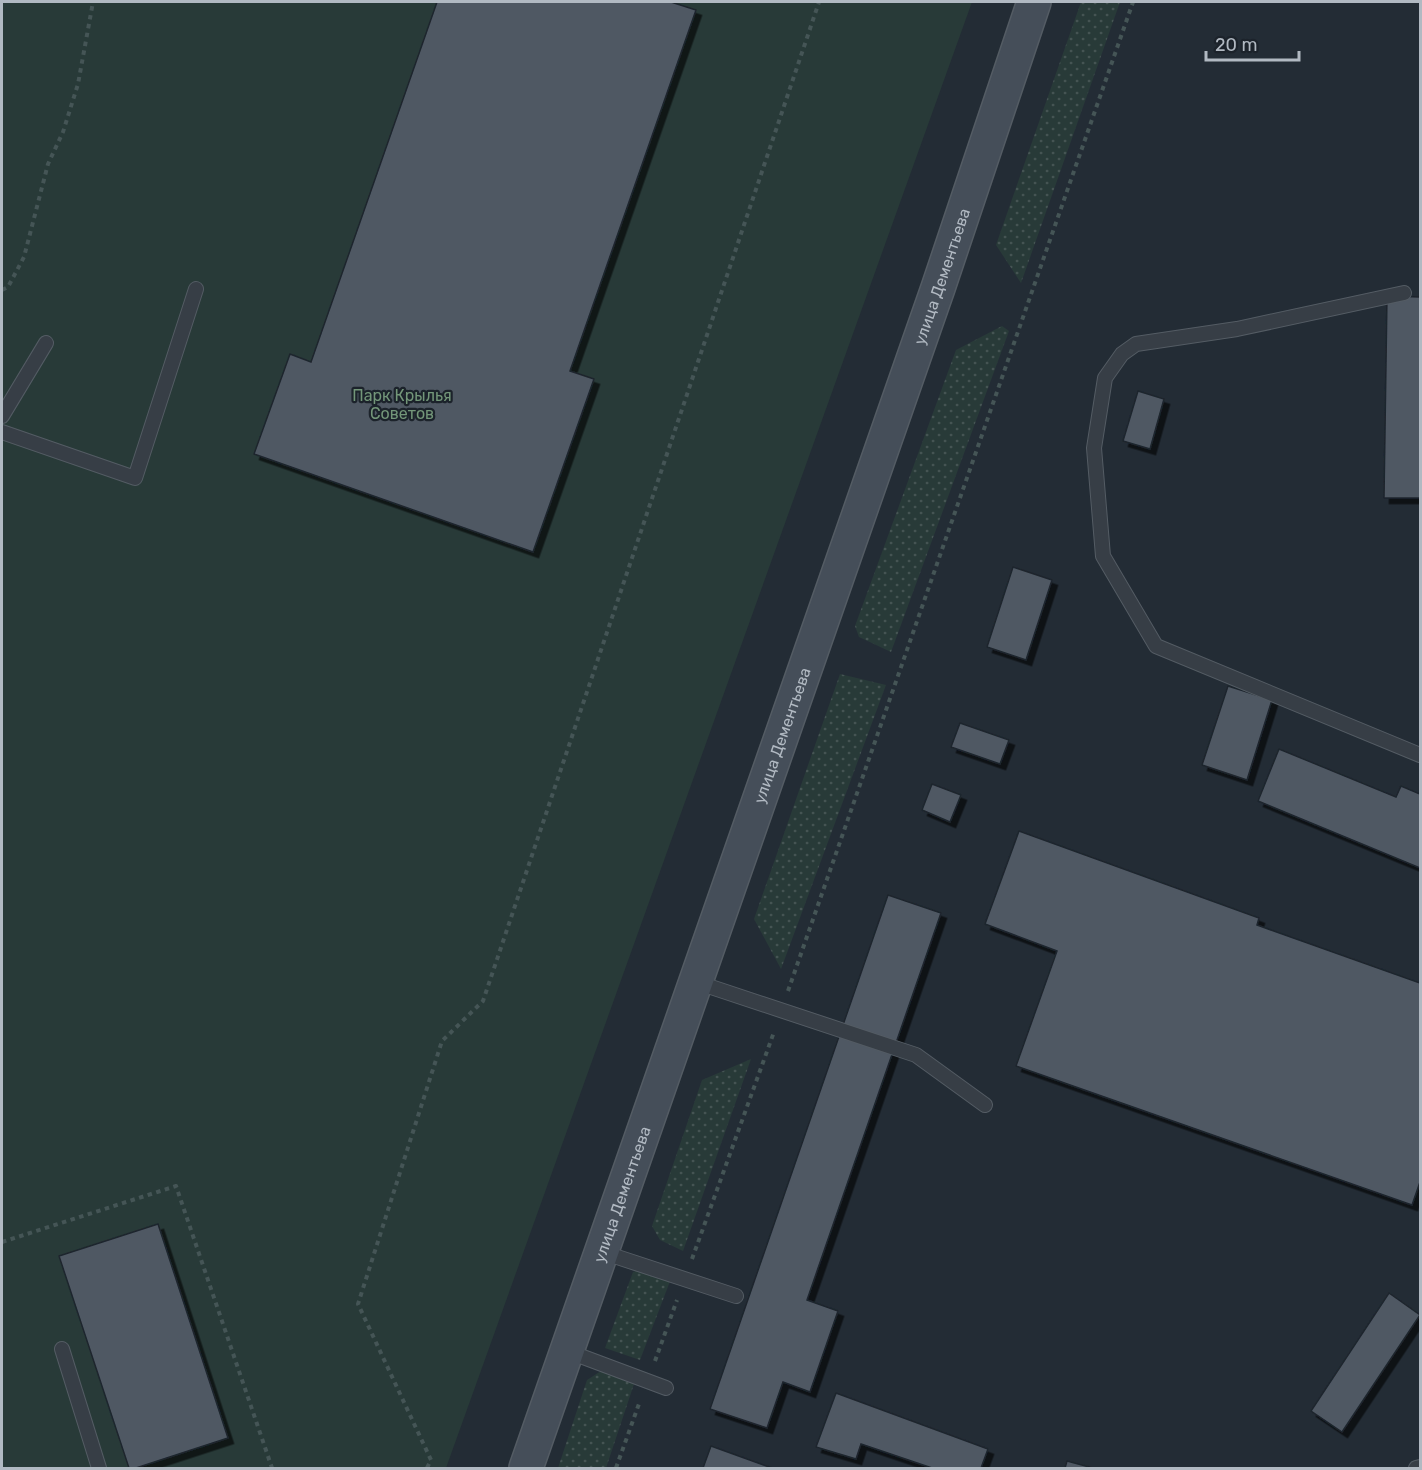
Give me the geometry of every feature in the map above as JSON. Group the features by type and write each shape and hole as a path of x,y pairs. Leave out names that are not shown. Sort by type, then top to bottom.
{"main road":[{"name":"улица Дементьева","path":"526,1468 938,288 1034,2"}],"lane":[{"path":"2,432 135,478 196,289"},
{"path":"1404,293 1237,329 1136,344 1122,354 1105,378 1094,448 1103,556 1156,646 1420,755"},
{"path":"2,416 46,343"},
{"path":"696,982 916,1055 985,1104"},
{"path":"602,1252 736,1296"},
{"path":"62,1349 99,1468"},
{"path":"567,1351 666,1388"},
{"path":"1416,1468 1420,1467"}],"path":[{"path":"2,290 8,286 24,257 48,164 63,132 78,84 93,2"},
{"path":"427,1468 431,1460 358,1304 442,1041 483,1001 819,2"},
{"path":"616,1468 781,1010 1133,2"},
{"path":"2,1242 176,1186 272,1468"}],"green space":[{"name":"Парк Крылья Советов","path":"2,2 972,2 446,1468 2,1468"},
{"path":"1081,2 1120,2 1021,283 996,245"},
{"path":"1002,326 1009,331 891,652 859,637 855,626 956,350"},
{"path":"840,674 886,685 781,969 754,919"},
{"path":"751,1059 683,1251 660,1240 652,1226 702,1080"},
{"path":"649,1266 672,1276 640,1360 605,1348 633,1272"},
{"path":"601,1371 635,1381 606,1468 558,1468 587,1380"}],"building":[{"path":"437,2 671,2 696,10 570,371 594,379 533,552 254,454 290,354 311,362"},
{"path":"1387,296 1420,297 1420,498 1384,498"},
{"path":"1138,391 1164,399 1150,449 1123,441"},
{"path":"1013,567 1052,580 1026,660 987,647"},
{"path":"1228,686 1272,700 1247,780 1202,765"},
{"path":"960,723 1009,740 1000,764 951,747"},
{"path":"1279,749 1396,797 1401,786 1420,794 1420,868 1258,801"},
{"path":"932,784 961,795 950,822 922,810"},
{"path":"1019,831 1259,918 1257,925 1420,983 1420,1182 1412,1205 1016,1066 1057,951 985,924"},
{"path":"888,895 941,913 807,1300 838,1311 810,1392 783,1382 767,1428 710,1409"},
{"path":"158,1224 228,1438 136,1468 129,1468 59,1256"},
{"path":"1389,1293 1420,1315 1342,1432 1311,1411"},
{"path":"836,1393 988,1449 981,1468 932,1468 861,1444 856,1459 816,1447"},
{"path":"711,1446 772,1468 703,1468"},
{"path":"1067,1461 1093,1468 1065,1468"}]}
